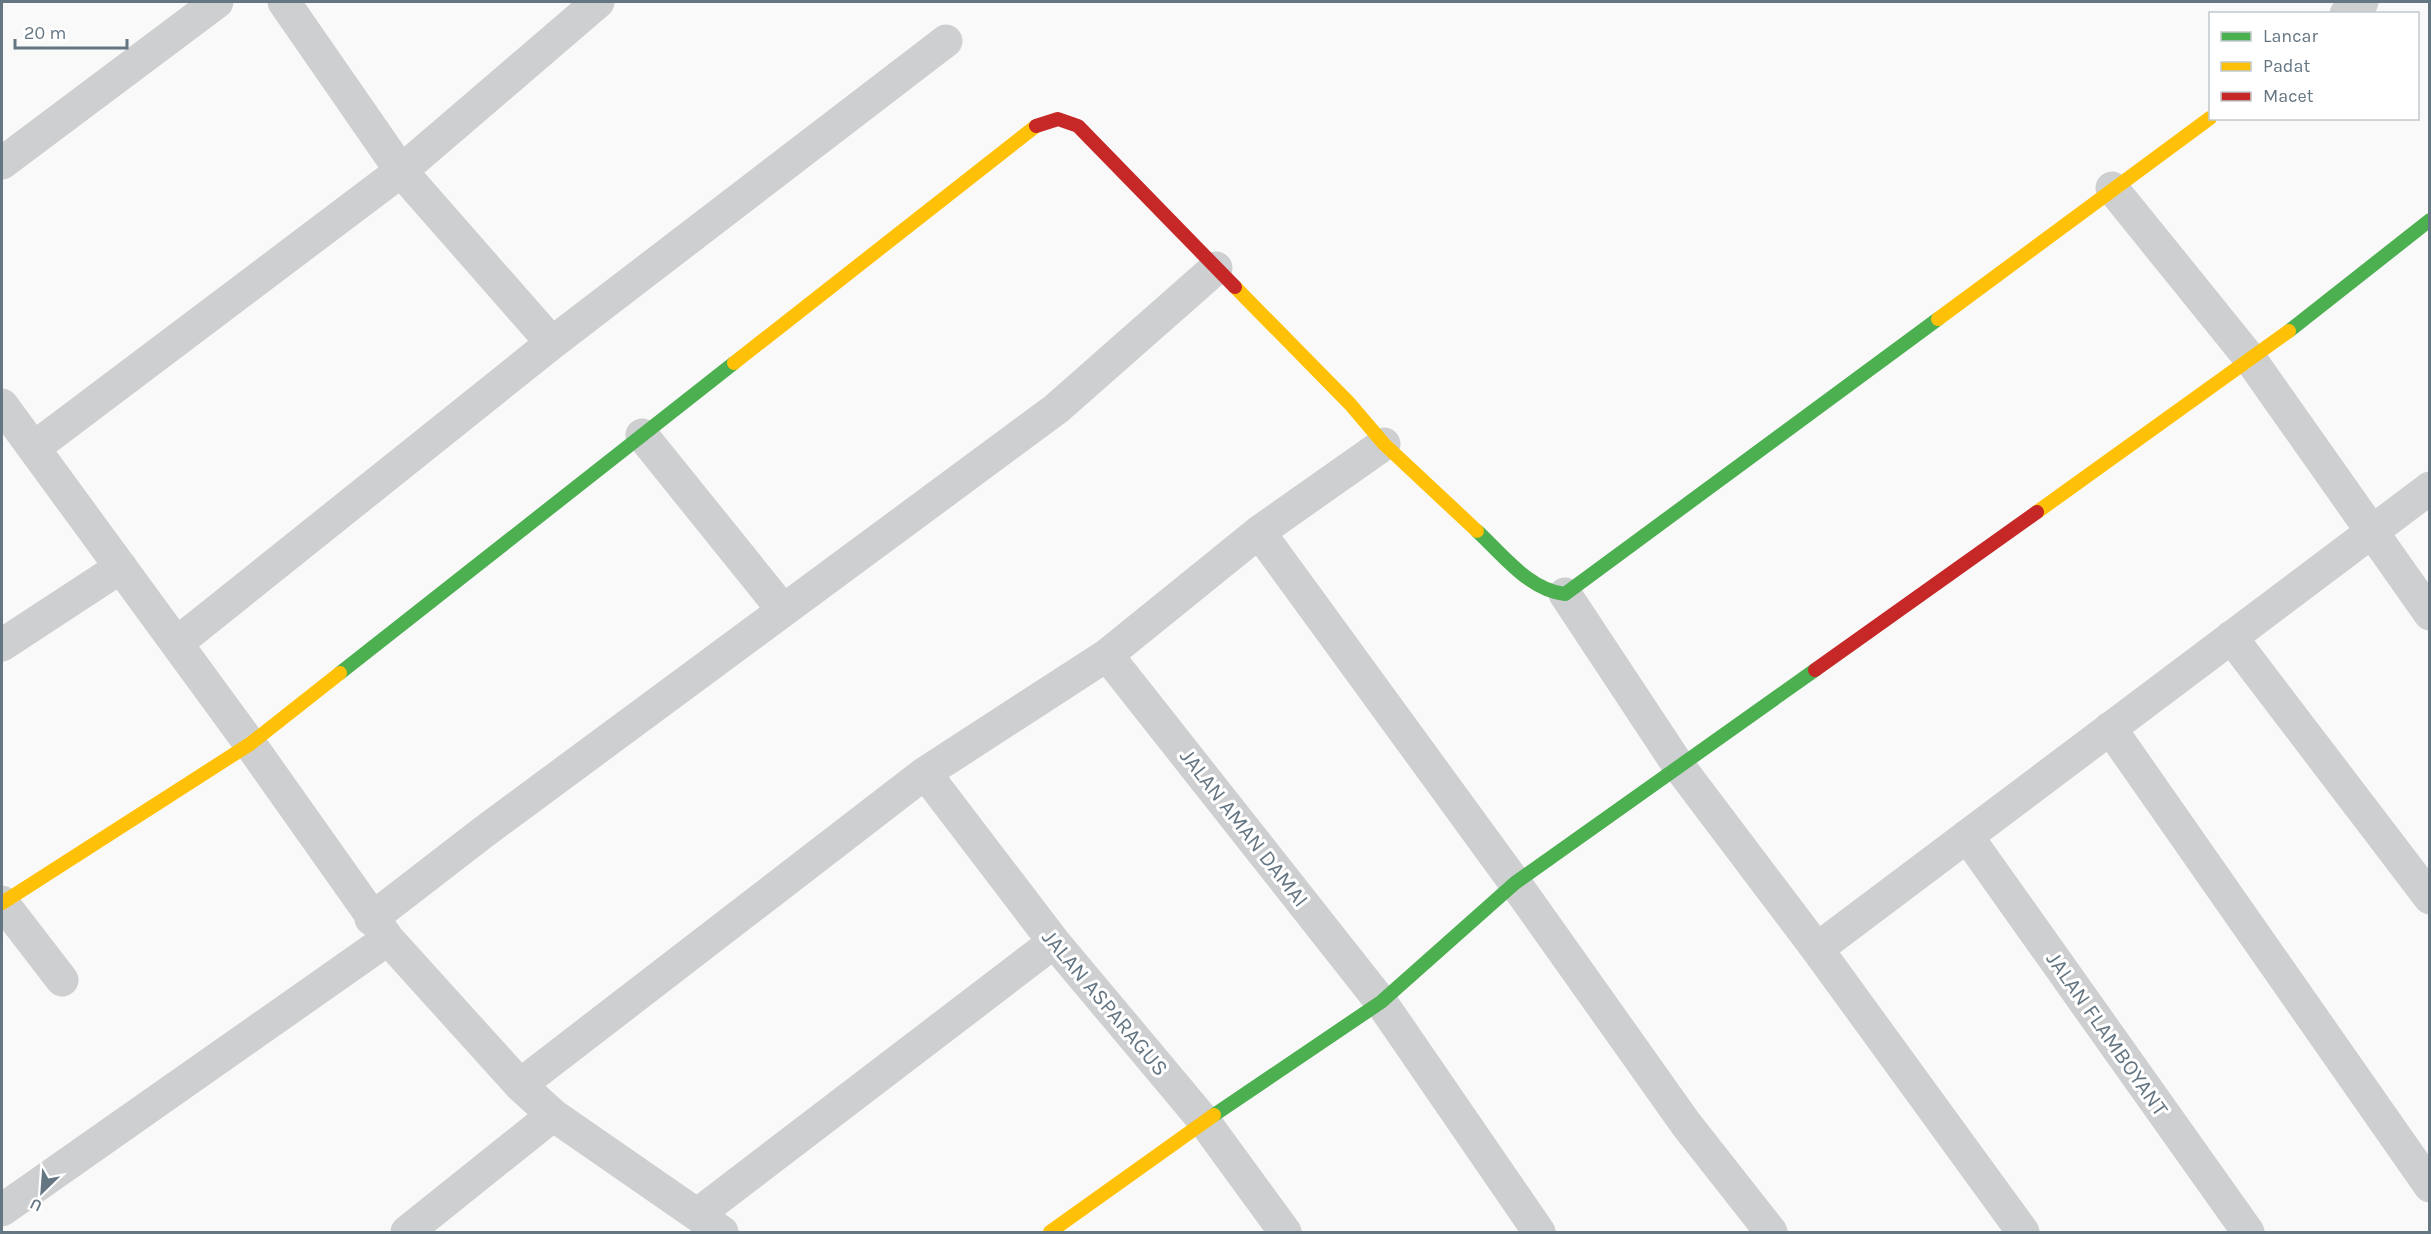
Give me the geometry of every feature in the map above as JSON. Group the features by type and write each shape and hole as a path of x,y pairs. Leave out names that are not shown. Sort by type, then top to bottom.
{"street":[{"path":"2,163 217,2"},
{"path":"284,2 401,171 552,343"},
{"path":"35,447 401,171 598,2"},
{"path":"2349,12 2362,2"},
{"path":"177,643 552,343 946,41"},
{"path":"62,980 2,903 250,744 1028,130 1049,118 1068,120 1078,126 1350,405 1384,444 1527,578 1548,592 1565,594 2209,119"},
{"path":"2112,189 2251,360 2370,532 2430,614"},
{"path":"1050,1233 1204,1121 1381,1002 1515,884 1678,765 2251,360 2430,220"},
{"path":"2,1210 379,929 783,610 1056,409 1216,268"},
{"path":"2,405 35,447 250,744 379,929 520,1084 553,1114 710,1223 1054,942"},
{"path":"642,435 783,610"},
{"path":"520,1084 925,773 1107,655 1259,532 1384,444"},
{"path":"1817,949 2430,488"},
{"path":"1259,532 1686,1124 1771,1233"},
{"path":"2,645 121,567"},
{"path":"1565,594 1678,765 1817,949 2023,1233"},
{"path":"2231,637 2430,898"},
{"name":"JALAN AMAN DAMAI","path":"1107,655 1381,1002 1539,1233"},
{"path":"2110,728 2430,1186"},
{"name":"JALAN ASPARAGUS","path":"925,773 1054,942 1204,1121 1285,1233"},
{"name":"JALAN FLAMBOYANT","path":"1967,836 2248,1233"},
{"path":"407,1233 553,1114"}],"traffic: fast":[{"path":"2289,331 2430,220"},
{"path":"1477,531 1528,579 1552,591 1565,594 1938,319"},
{"path":"340,673 734,363"},
{"path":"1214,1115 1381,1002 1515,883 1815,670"}],"traffic: slow":[{"path":"1938,319 2209,119"},
{"path":"734,363 1036,126"},
{"path":"1235,287 1350,404 1384,444 1477,531"},
{"path":"2037,512 2289,331"},
{"path":"2,903 250,744 340,673"},
{"path":"1050,1232 1214,1115"}],"traffic: jam":[{"path":"1036,126 1058,119 1078,126 1235,287"},
{"path":"1815,670 2037,512"}]}
